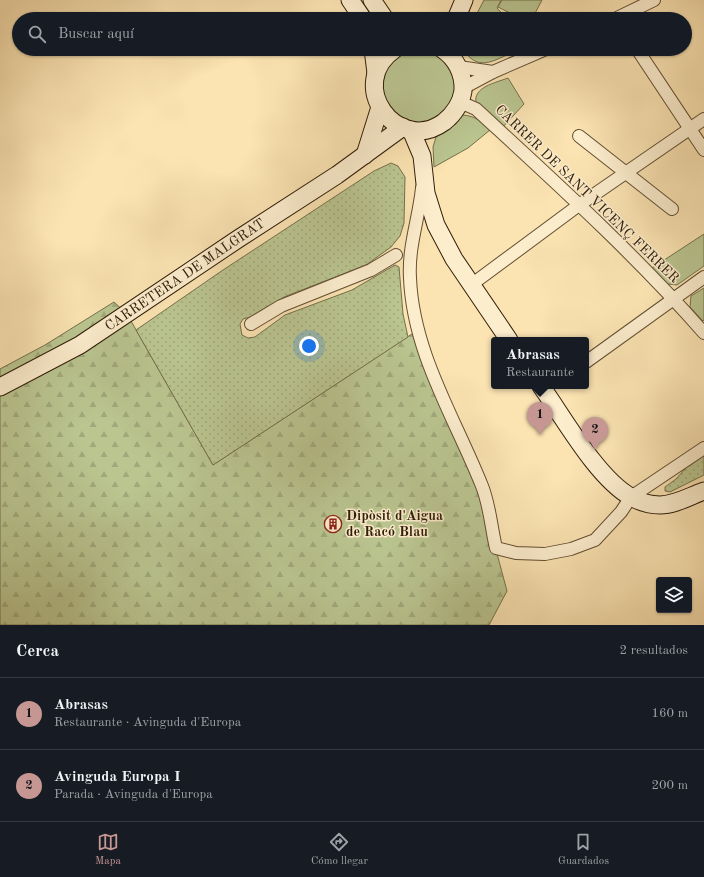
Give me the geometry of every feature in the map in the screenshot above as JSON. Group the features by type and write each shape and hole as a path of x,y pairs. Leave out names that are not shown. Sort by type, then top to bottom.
{"street":[{"path":"350,0 358,12"},
{"path":"372,0 380,12"},
{"path":"631,12 654,0"},
{"path":"374,56 376,73 375,90 380,107 387,117 407,128 423,130 434,127 450,117 461,95 493,72 530,56"},
{"path":"376,73 386,56"},
{"path":"451,56 493,72"},
{"path":"451,56 461,95"},
{"path":"642,56 704,150"},
{"name":"CARRER DE SANT VICENÇ FERRER","path":"461,95 579,205 673,298 704,333"},
{"path":"365,155 380,107"},
{"path":"472,285 579,205 704,119"},
{"path":"422,156 434,127"},
{"path":"407,128 422,156 426,193 436,225 454,260 507,337"},
{"name":"CARRETERA DE MALGRAT","path":"0,387 80,345 407,128"},
{"path":"579,136 672,209"},
{"path":"423,176 420,203 413,236 410,278 418,330 438,391 483,487 491,513 496,548 516,553 545,554 571,549 595,540 621,512 631,498 704,448"},
{"path":"251,324 281,306 371,270 396,254 413,236"},
{"path":"396,254 411,258"},
{"path":"589,360 704,277"},
{"path":"548,389 589,454 609,479 631,498 642,502 662,505 677,502 704,491"}],"green space":[{"path":"484,0 501,0 497,8 501,12 478,12"},
{"path":"502,0 542,0 536,12 508,12 498,7"},
{"path":"396,56 436,56 449,67 453,76 455,86 454,97 447,111 423,125 395,118 389,113 380,79"},
{"path":"468,56 505,56 496,60 482,63"},
{"path":"508,78 524,104 502,128 476,103 476,98 481,89"},
{"path":"463,115 471,116 484,124 490,130 468,148 434,167 433,147 436,137 456,124"},
{"path":"391,163 398,166 405,177 404,223 400,236 391,247 366,265 284,297 258,315 243,319 240,324 242,335 248,338 255,337 285,315 352,290 395,265 399,267 403,314 408,337 213,465 136,330 223,270 374,171"},
{"path":"704,234 704,266 677,285 668,284 652,268"},
{"path":"704,288 703,321 690,307 691,296"},
{"path":"114,302 127,314 213,465 418,330 474,468 507,591 489,625 0,625 0,369 45,345"},
{"path":"704,448 704,475 670,492 665,491 665,487 676,479"}],"place":[{"name":"Abrasas","path":"540,435"},
{"name":"Avinguda Europa I","path":"595,450"},
{"name":"Dipòsit d'Aigua de Racó Blau","path":"333,524"}]}
